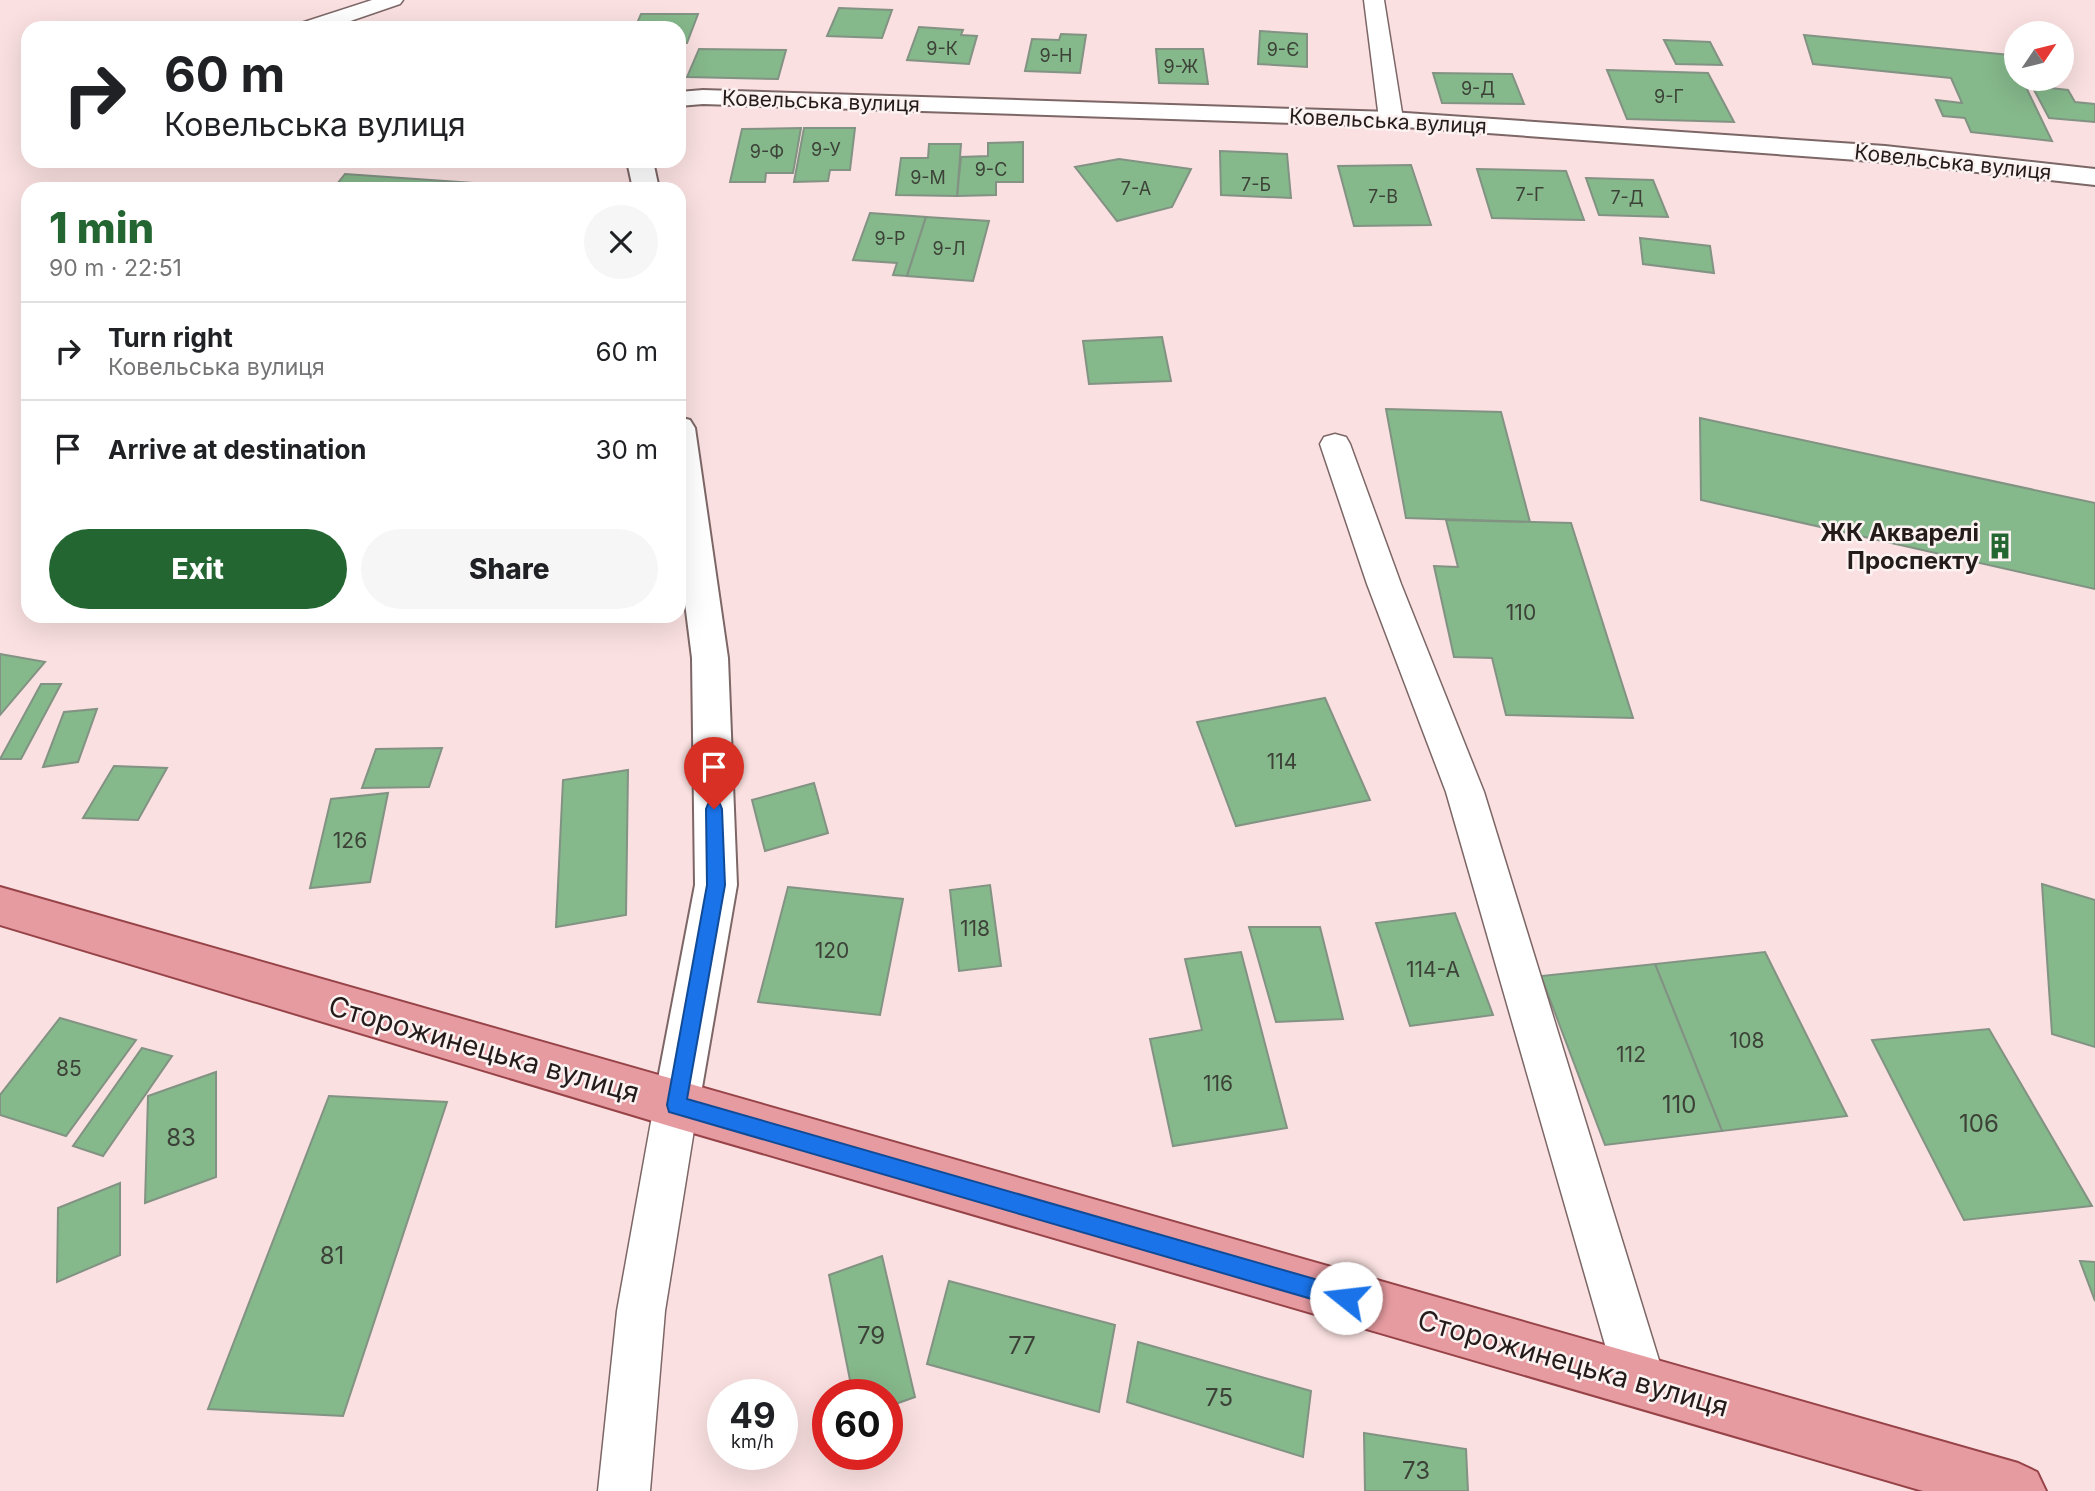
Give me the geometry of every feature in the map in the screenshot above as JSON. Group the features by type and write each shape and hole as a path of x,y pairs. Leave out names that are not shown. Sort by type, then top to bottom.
{"main road":[{"name":"Сторожинецька вулиця","path":"0,906 676,1105 2018,1491"}],"street":[{"name":"Ковельська вулиця","path":"686,99 717,97 1391,119 1885,154 2095,177"},
{"path":"676,1105 716,885 710,658 686,480"}],"lane":[{"path":"330,21 393,0"},
{"path":"1374,0 1391,119"},
{"path":"1335,443 1384,584 1465,792 1641,1383"},
{"path":"624,1491 641,1311 676,1105"}],"building":[{"path":"839,8 892,10 882,38 827,36"},
{"path":"641,14 698,14 687,43 686,21 638,21"},
{"path":"919,27 963,30 961,35 977,36 969,64 907,60"},
{"path":"1260,31 1307,34 1307,67 1258,64"},
{"path":"1061,34 1086,35 1080,73 1025,71 1032,39 1059,40"},
{"path":"1804,35 2004,54 2004,91 2028,91 2052,141 1971,132 1965,118 1943,116 1936,100 1962,103 1951,78 1813,64"},
{"path":"1664,40 1710,42 1722,65 1676,64"},
{"path":"699,49 786,50 778,79 687,77"},
{"path":"1156,49 1203,49 1208,84 1159,83"},
{"path":"1607,70 1708,73 1734,122 1627,119"},
{"path":"1433,73 1512,74 1524,104 1442,103"},
{"path":"2035,91 2069,91 2075,102 2095,104 2095,122 2049,118"},
{"path":"801,128 793,173 766,173 765,182 730,182 742,129"},
{"path":"804,128 855,128 850,170 830,170 828,181 794,182"},
{"path":"1023,142 1023,182 996,182 996,195 957,196 961,157 988,156 988,143"},
{"path":"929,144 961,144 957,196 896,195 901,158 928,158"},
{"path":"1220,151 1287,154 1291,198 1221,195"},
{"path":"1119,159 1191,169 1172,207 1117,221 1075,167"},
{"path":"1411,165 1431,225 1354,226 1338,166"},
{"path":"1477,169 1566,171 1584,220 1492,218"},
{"path":"345,174 458,182 339,182"},
{"path":"1586,178 1653,180 1668,217 1599,215"},
{"path":"870,213 926,217 907,276 893,275 897,263 853,260"},
{"path":"926,217 989,221 973,281 907,276"},
{"path":"1640,238 1710,246 1714,273 1643,264"},
{"path":"1162,337 1171,381 1089,384 1083,341"},
{"path":"1386,409 1501,412 1530,522 1406,518"},
{"name":"ЖК Акварелі Проспекту","path":"1700,418 2095,503 2095,589 1701,500"},
{"path":"1446,520 1571,523 1633,718 1506,715 1492,658 1454,657 1434,566 1458,567"},
{"path":"0,654 45,662 0,715"},
{"path":"41,684 61,684 21,759 0,759"},
{"path":"1325,698 1370,800 1236,826 1197,722"},
{"path":"97,709 78,762 43,767 64,712"},
{"path":"442,748 429,787 362,788 376,749"},
{"path":"114,766 167,768 138,820 83,818"},
{"path":"628,770 626,915 556,927 563,780"},
{"path":"814,783 828,833 765,851 752,800"},
{"path":"388,793 370,882 310,888 331,799"},
{"path":"2042,884 2095,900 2095,1047 2052,1034"},
{"path":"990,885 1001,966 959,971 950,890"},
{"path":"788,887 903,899 880,1015 758,1002"},
{"path":"1455,913 1493,1015 1410,1026 1376,923"},
{"path":"1249,927 1320,927 1343,1019 1276,1022"},
{"path":"1241,952 1287,1128 1173,1146 1150,1039 1202,1030 1185,959"},
{"path":"1765,952 1847,1116 1722,1131 1655,964"},
{"path":"1655,964 1722,1131 1605,1145 1541,976"},
{"path":"60,1018 136,1040 66,1136 0,1115 0,1095"},
{"path":"1989,1029 2092,1206 1964,1220 1872,1040"},
{"path":"142,1048 172,1056 103,1156 73,1146"},
{"path":"216,1072 216,1177 145,1203 148,1096"},
{"path":"329,1096 447,1102 343,1416 208,1409"},
{"path":"120,1183 120,1255 57,1282 58,1208"},
{"path":"882,1256 915,1397 903,1401 903,1379 850,1379 829,1275"},
{"path":"2080,1261 2095,1262 2095,1301"},
{"path":"949,1281 1115,1325 1099,1412 927,1364"},
{"path":"1138,1342 1311,1391 1303,1457 1127,1402"},
{"path":"1364,1433 1466,1449 1468,1491 1365,1491"}],"place":[{"name":"ЖК Акварелі Проспекту","path":"2000,546"}],"route":[{"path":"714,809 716,885 676,1105 1346,1298"}]}
